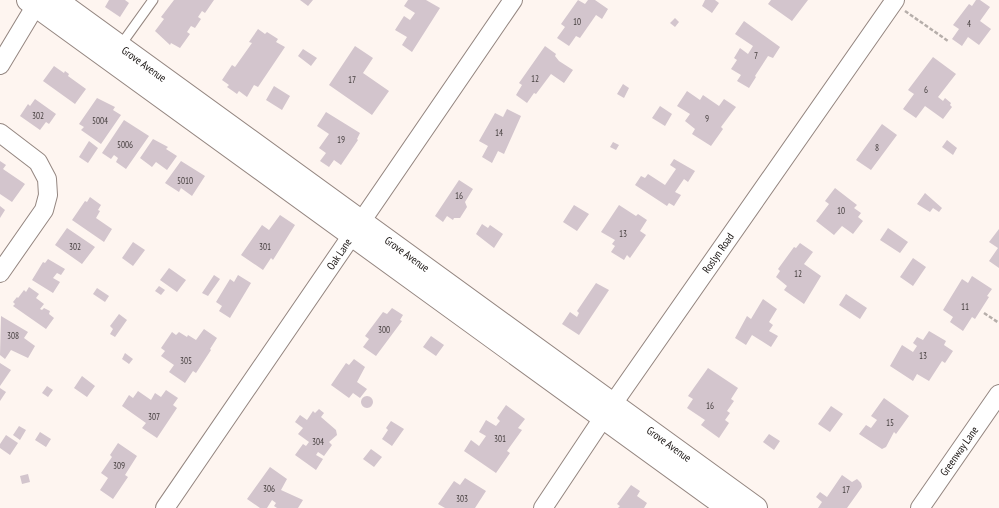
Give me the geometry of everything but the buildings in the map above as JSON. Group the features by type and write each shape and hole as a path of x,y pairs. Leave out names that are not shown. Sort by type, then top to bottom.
{"street":[{"name":"Grove Avenue","path":"56,0 120,46 356,228"},
{"name":"Oak Lane","path":"165,508 513,0"},
{"name":"Roslyn Road","path":"543,508 608,411 894,1"},
{"name":"Grove Avenue","path":"34,2 356,228 608,411 756,508"},
{"path":"0,65 34,2"},
{"path":"0,132 38,162 47,179 48,195 44,210 0,273"},
{"name":"Greenway Lane","path":"920,508 999,394"},
{"name":"Grove Avenue","path":"608,411 728,508"}],"lane":[{"path":"120,46 153,0"}],"path":[{"path":"894,1 948,41"},
{"path":"984,313 999,323"}]}
